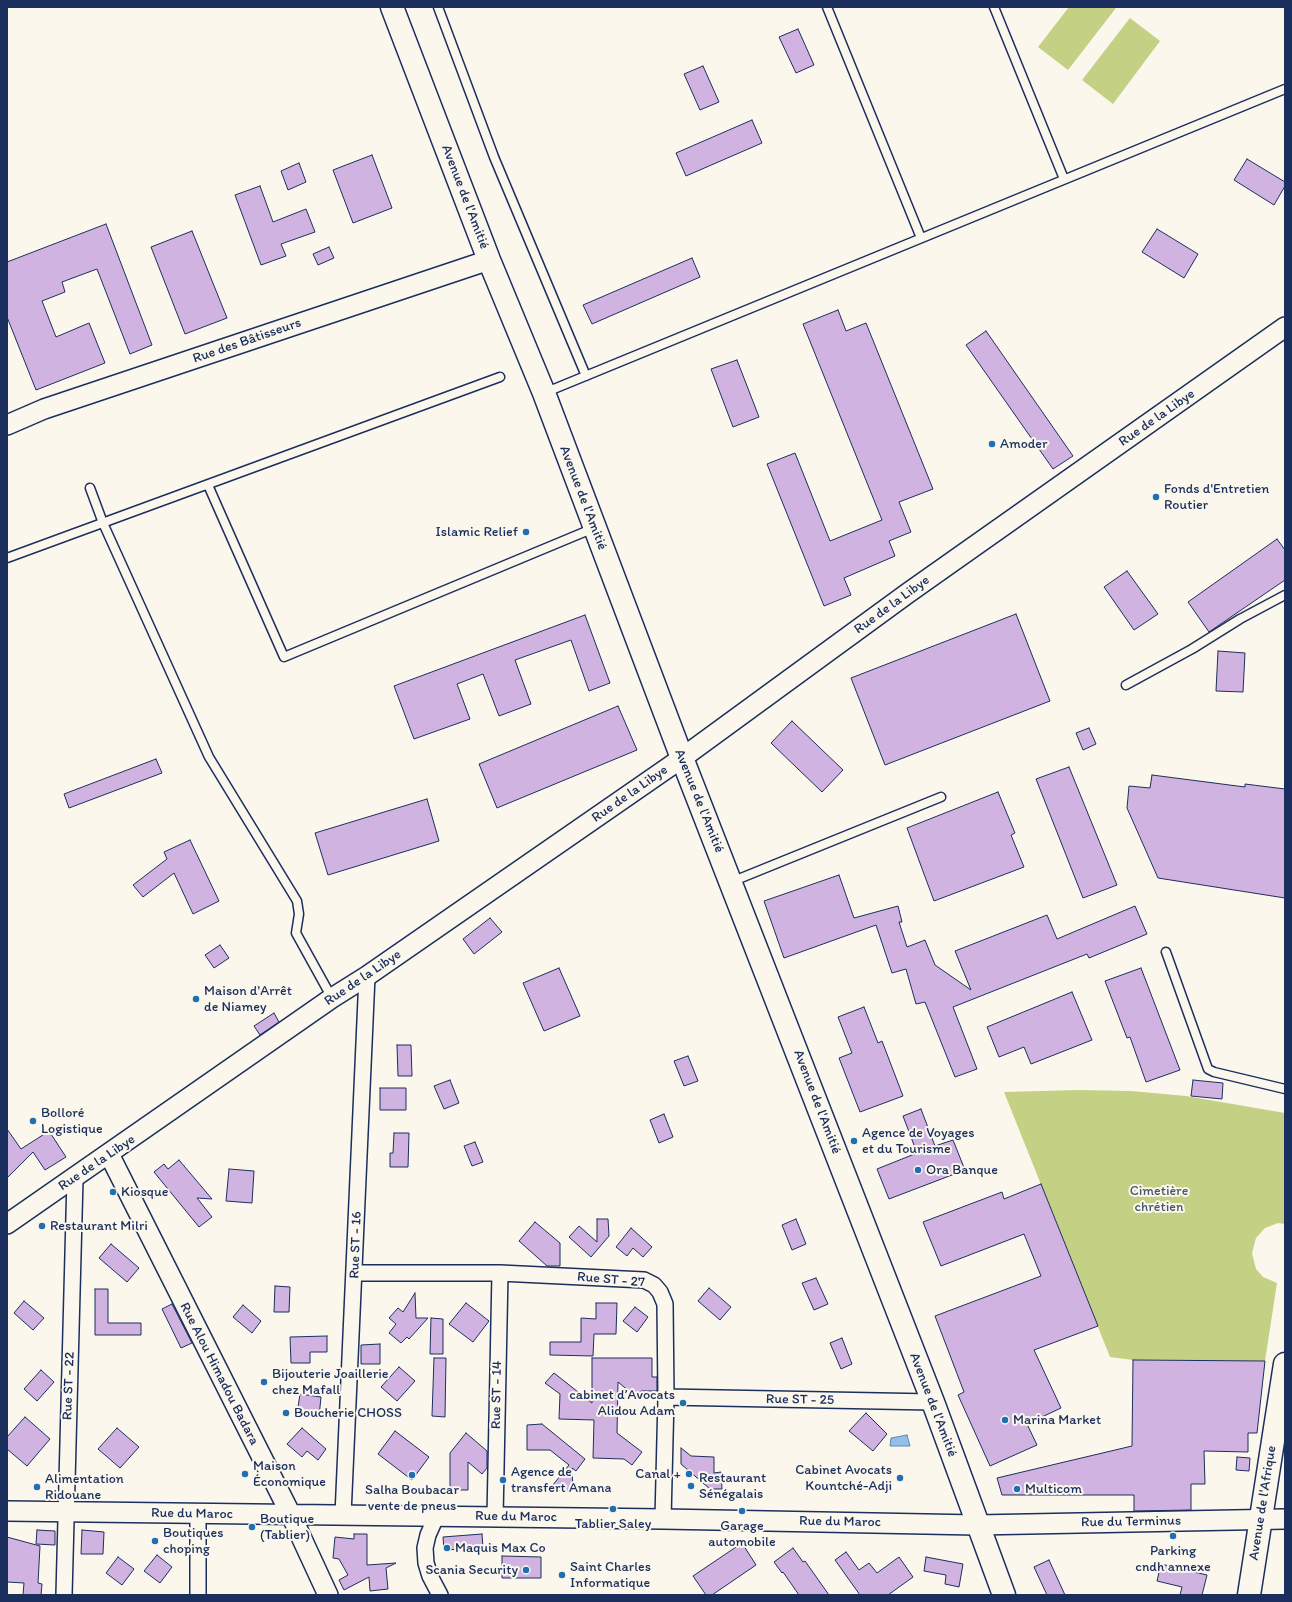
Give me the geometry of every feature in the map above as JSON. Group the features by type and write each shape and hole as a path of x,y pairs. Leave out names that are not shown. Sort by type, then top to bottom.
{"main road":[{"name":"Avenue de l'Amitié","path":"392,7 489,260 544,394 682,758 933,1402 1004,1595"},
{"name":"Avenue de l'Afrique","path":"1249,1595 1285,1364"}],"street":[{"name":"Rue des Bâtisseurs","path":"7,425 44,409 489,260"},
{"name":"Rue de la Libye","path":"7,1224 332,998 367,976 682,758 908,593 1285,327"},
{"name":"Rue ST - 16","path":"343,1515 355,1273 367,976"},
{"name":"Rue Alou Himadou Badara","path":"109,1154 291,1515 328,1595"},
{"name":"Rue ST - 22","path":"64,1595 75,1178"},
{"name":"Rue ST - 27","path":"355,1273 500,1273 644,1280 654,1284 660,1292 665,1304 666,1397 663,1519"},
{"name":"Rue ST - 14","path":"495,1517 500,1273"},
{"name":"Rue ST - 25","path":"666,1397 933,1402"},
{"name":"Rue du Maroc","path":"7,1511 663,1519 978,1525"},
{"path":"198,1514 198,1595"},
{"path":"436,1517 428,1535 425,1548 426,1563 430,1576 440,1595"},
{"name":"Rue du Terminus","path":"978,1525 1285,1519"}],"lane":[{"path":"438,7 494,156 586,376"},
{"path":"827,7 921,238"},
{"path":"994,7 1064,179"},
{"path":"544,394 1285,89"},
{"path":"7,558 500,377"},
{"path":"208,484 284,657 595,528"},
{"path":"90,488 103,523 209,757 297,901 299,914 296,933 332,998"},
{"path":"1126,685 1192,649 1240,619 1285,595"},
{"path":"731,882 941,797"},
{"path":"1166,952 1208,1069 1214,1072 1285,1089"}],"green space":[{"path":"1069,7 1116,8 1068,70 1038,47"},
{"path":"1130,18 1160,41 1113,104 1082,80"},
{"name":"Cimetière chrétien","path":"1078,1090 1131,1091 1186,1096 1285,1113 1285,1224 1278,1223 1265,1228 1256,1238 1252,1253 1256,1269 1263,1277 1277,1283 1265,1361 1133,1360 1110,1357 1004,1092"}],"water":[{"path":"907,1435 910,1446 890,1446 891,1438"}],"building":[{"path":"798,29 814,65 796,73 779,37"},
{"path":"703,66 719,102 700,110 684,74"},
{"path":"752,120 762,143 686,176 676,153"},
{"path":"372,155 392,208 353,223 333,170"},
{"path":"1247,159 1285,182 1285,186 1274,205 1234,180"},
{"path":"299,163 306,182 288,190 281,171"},
{"path":"260,186 273,222 306,209 315,232 281,244 286,256 261,265 235,195"},
{"path":"106,224 152,345 130,354 97,269 62,282 65,292 42,301 56,337 89,323 105,363 36,390 7,317 7,262"},
{"path":"1157,229 1198,254 1184,278 1142,252"},
{"path":"192,231 227,318 185,334 151,247"},
{"path":"329,247 334,258 318,265 313,254"},
{"path":"692,258 700,277 592,324 583,305"},
{"path":"838,310 846,331 866,323 933,489 899,502 911,532 889,541 895,556 844,578 851,595 824,606 767,464 795,453 830,541 882,520 803,324"},
{"path":"986,331 1073,456 1053,469 966,345"},
{"path":"737,360 759,417 733,427 711,369"},
{"path":"1277,539 1285,550 1285,580 1209,632 1188,602"},
{"path":"1127,571 1158,614 1134,630 1104,587"},
{"path":"1016,614 1050,701 885,765 851,678"},
{"path":"585,615 610,683 589,691 571,640 515,660 531,704 499,716 483,674 457,684 470,719 414,739 394,686"},
{"path":"1218,651 1245,653 1243,692 1216,691"},
{"path":"618,706 637,750 497,808 479,764"},
{"path":"792,721 843,770 822,792 771,743"},
{"path":"1089,728 1096,744 1083,750 1076,733"},
{"path":"156,759 162,773 69,808 64,794"},
{"path":"1069,767 1117,885 1083,898 1036,779"},
{"path":"1152,775 1245,787 1245,784 1285,789 1285,898 1158,878 1127,808 1129,786 1150,788"},
{"path":"998,792 1015,833 1011,835 1024,867 934,901 907,828"},
{"path":"427,799 439,841 328,875 315,833"},
{"path":"190,840 219,901 193,914 174,873 143,897 133,885 167,859 164,852"},
{"path":"839,875 854,918 898,906 902,922 899,922 907,947 925,940 935,965 971,990 955,951 1047,915 1057,939 1135,906 1147,934 1089,958 1087,954 953,1007 977,1069 955,1077 925,1002 916,1004 906,969 892,973 876,925 784,958 764,901"},
{"path":"490,918 502,932 474,954 463,939"},
{"path":"220,945 229,958 214,968 205,955"},
{"path":"559,968 580,1016 544,1031 523,983"},
{"path":"1141,968 1180,1070 1146,1082 1130,1037 1127,1038 1105,981"},
{"path":"1072,992 1092,1040 1031,1064 1024,1047 999,1057 987,1027"},
{"path":"864,1007 878,1043 882,1041 903,1096 860,1112 839,1058 852,1053 838,1017"},
{"path":"274,1013 279,1022 260,1035 254,1026"},
{"path":"397,1045 411,1045 412,1076 398,1076"},
{"path":"688,1056 698,1081 684,1086 674,1061"},
{"path":"450,1080 459,1103 444,1109 434,1086"},
{"path":"1193,1080 1223,1083 1222,1099 1191,1096"},
{"path":"380,1088 406,1088 406,1110 380,1110"},
{"path":"921,1109 935,1146 953,1140 965,1170 889,1199 877,1169 917,1153 903,1116"},
{"path":"664,1114 673,1137 659,1143 650,1120"},
{"path":"7,1129 21,1149 49,1131 66,1157 45,1170 33,1152 7,1178"},
{"path":"394,1133 409,1133 408,1167 390,1167 390,1153 393,1153"},
{"path":"475,1142 483,1162 472,1166 464,1146"},
{"path":"179,1160 212,1199 197,1198 212,1217 199,1227 154,1172 164,1164 168,1169"},
{"path":"229,1169 254,1171 252,1203 226,1201"},
{"path":"1041,1184 1098,1326 1034,1350 1061,1408 1027,1424 1037,1445 990,1466 958,1395 964,1392 935,1316 1041,1276 1024,1234 941,1266 923,1222 1002,1192 1004,1199"},
{"path":"597,1219 608,1219 609,1236 591,1257 569,1237 579,1226 597,1242"},
{"path":"796,1219 806,1244 792,1250 782,1225"},
{"path":"535,1222 560,1243 560,1266 547,1266 519,1241"},
{"path":"631,1228 652,1247 643,1257 633,1248 627,1256 616,1247"},
{"path":"111,1244 139,1268 127,1282 99,1258"},
{"path":"816,1278 828,1304 814,1310 802,1283"},
{"path":"275,1286 290,1287 289,1312 274,1312"},
{"path":"709,1288 731,1307 720,1320 698,1301"},
{"path":"95,1289 108,1289 108,1323 141,1323 141,1335 95,1335"},
{"path":"415,1293 416,1318 428,1318 409,1339 407,1337 401,1343 389,1333 396,1324 389,1318 398,1308 403,1312"},
{"path":"24,1301 44,1318 33,1330 14,1313"},
{"path":"466,1303 489,1321 473,1342 449,1324"},
{"path":"596,1303 617,1303 616,1334 594,1334 593,1356 550,1355 550,1342 581,1342 581,1318 596,1319"},
{"path":"172,1304 192,1343 181,1348 162,1309"},
{"path":"243,1305 261,1321 252,1333 233,1317"},
{"path":"635,1307 648,1317 637,1332 623,1321"},
{"path":"431,1318 443,1319 443,1354 430,1354"},
{"path":"327,1336 327,1352 310,1352 310,1363 291,1363 290,1337"},
{"path":"842,1338 852,1364 841,1369 830,1343"},
{"path":"380,1344 380,1364 361,1364 361,1345"},
{"path":"434,1358 446,1358 445,1417 432,1416"},
{"path":"592,1358 652,1358 652,1377 657,1377 657,1391 641,1391 636,1397 618,1382 617,1433 642,1452 632,1465 624,1459 593,1458 594,1420 559,1419 560,1394 545,1383 554,1373 592,1403"},
{"path":"1133,1360 1265,1361 1257,1433 1248,1433 1248,1452 1204,1451 1205,1484 1191,1484 1191,1510 1134,1511 1134,1495 1002,1495 997,1478 1132,1446"},
{"path":"399,1367 415,1381 397,1401 381,1387"},
{"path":"41,1370 54,1382 37,1401 24,1389"},
{"path":"300,1394 321,1397 319,1417 297,1414"},
{"path":"866,1413 887,1434 873,1451 849,1431"},
{"path":"25,1417 50,1439 27,1466 7,1449 7,1437"},
{"path":"542,1424 585,1459 576,1471 572,1468 573,1490 548,1491 569,1465 550,1450 527,1450 527,1425"},
{"path":"117,1428 139,1447 120,1468 98,1449"},
{"path":"302,1428 326,1449 318,1460 307,1451 302,1457 287,1444"},
{"path":"395,1431 429,1457 412,1480 378,1454"},
{"path":"466,1433 487,1451 487,1468 482,1474 468,1462 468,1490 450,1490 450,1453"},
{"path":"681,1448 691,1456 714,1457 714,1473 721,1472 722,1489 710,1489 681,1464"},
{"path":"1237,1457 1250,1458 1249,1471 1236,1470"},
{"path":"37,1530 55,1531 55,1545 36,1544"},
{"path":"82,1530 104,1532 103,1554 81,1554"},
{"path":"354,1534 367,1534 367,1565 396,1563 386,1568 388,1589 370,1591 369,1577 344,1590 339,1580 348,1575 339,1559 333,1558 335,1537 354,1539"},
{"path":"482,1534 483,1548 444,1550 443,1537"},
{"path":"7,1537 40,1546 38,1583 42,1584 41,1595 23,1595 24,1583 7,1582"},
{"path":"742,1543 756,1565 712,1595 706,1595 693,1576"},
{"path":"793,1548 803,1562 805,1561 829,1595 799,1595 783,1572 782,1573 774,1562"},
{"path":"846,1552 859,1570 869,1563 877,1573 899,1557 913,1577 888,1595 860,1595 835,1560"},
{"path":"157,1555 172,1567 160,1583 144,1571"},
{"path":"502,1556 541,1557 541,1578 502,1578"},
{"path":"118,1557 134,1569 122,1585 106,1573"},
{"path":"926,1557 963,1564 959,1587 945,1584 946,1575 924,1571"},
{"path":"1049,1560 1065,1595 1047,1595 1034,1567"},
{"path":"1161,1564 1207,1575 1202,1595 1180,1595 1182,1587 1157,1581"}],"place":[{"name":"Amoder","path":"992,444"},
{"name":"Fonds d'Entretien Routier","path":"1156,497"},
{"name":"Islamic Relief","path":"526,532"},
{"name":"Maison d'Arrêt de Niamey","path":"196,999"},
{"name":"Bolloré Logistique","path":"33,1121"},
{"name":"Agence de Voyages et du Tourisme","path":"854,1141"},
{"name":"Ora Banque","path":"918,1170"},
{"name":"Kiosque","path":"113,1192"},
{"name":"Restaurant Milri","path":"42,1226"},
{"name":"Bijouterie Joaillerie chez Mafall","path":"264,1382"},
{"name":"cabinet d’Avocats Alidou Adam","path":"683,1403"},
{"name":"Boucherie CHOSS","path":"286,1413"},
{"name":"Marina Market","path":"1005,1420"},
{"name":"Maison Économique","path":"245,1474"},
{"name":"Canal +","path":"689,1474"},
{"name":"Salha Boubacar vente de pneus","path":"412,1475"},
{"name":"Cabinet Avocats Kountché-Adji","path":"900,1478"},
{"name":"Agence de transfert Amana","path":"503,1480"},
{"name":"Restaurant Sénégalais","path":"691,1486"},
{"name":"Alimentation Ridouane","path":"37,1487"},
{"name":"Multicom","path":"1017,1489"},
{"name":"Tablier Saley","path":"613,1509"},
{"name":"Garage automobile","path":"742,1511"},
{"name":"Boutique (Tablier)","path":"252,1527"},
{"name":"Parking cndh annexe","path":"1173,1536"},
{"name":"Boutiques choping","path":"155,1541"},
{"name":"Maquis Max Co","path":"447,1548"},
{"name":"Scania Security","path":"526,1570"},
{"name":"Saint Charles Informatique","path":"562,1575"}]}
